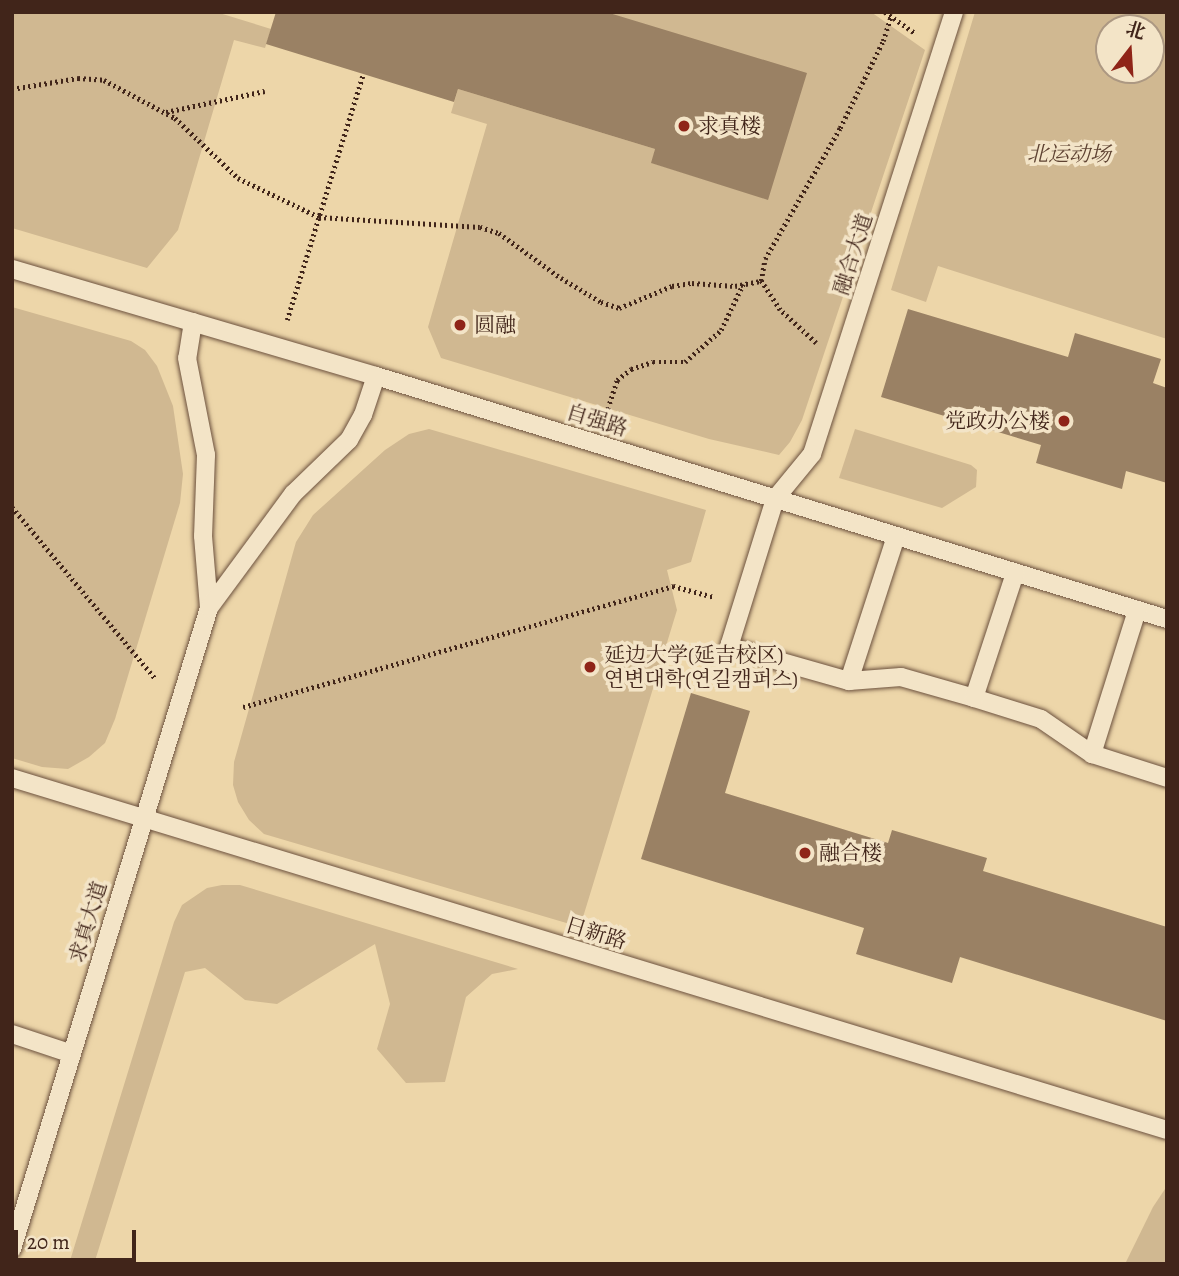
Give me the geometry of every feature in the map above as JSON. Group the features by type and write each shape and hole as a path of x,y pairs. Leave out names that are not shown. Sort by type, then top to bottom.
{"lane":[{"name":"融合大道","path":"775,499 812,454 954,12"},
{"name":"自强路","path":"12,269 376,376 1167,619"},
{"path":"193,322 187,358 206,455 203,537 209,608"},
{"path":"209,608 293,494 349,440 363,415 376,376"},
{"path":"775,499 729,647 849,681 901,677 974,698 1041,719 1092,754 1167,778"},
{"path":"849,681 896,536"},
{"path":"974,698 1015,573"},
{"name":"求真大道","path":"12,1249 209,608"},
{"path":"1092,754 1137,610"},
{"name":"日新路","path":"12,778 1167,1130"},
{"path":"12,1034 72,1054"}],"path":[{"path":"841,363 799,330 761,281 765,259 773,240 840,128 883,41 891,16"},
{"path":"279,348 363,74"},
{"path":"12,89 78,78 104,80 176,118 238,178 318,217 480,227 499,233 561,278 601,302 619,307 672,286 761,281"},
{"path":"165,113 265,91"},
{"path":"606,414 617,380 631,369 653,362 685,362 722,330 743,284"},
{"path":"12,506 180,707"},
{"path":"243,707 673,586 742,604"}],"green space":[{"path":"12,12 216,12 271,29 265,48 234,40 178,230 147,268 12,228"},
{"path":"606,12 871,12 925,50 802,420 779,455 709,439 441,358 428,327 487,124 451,113 458,89 655,149 652,163 768,199"},
{"name":"北运动场","path":"975,12 1167,12 1167,339 938,266 926,302 891,290"},
{"path":"12,307 131,341 145,350 157,366 173,406 183,474 180,503 115,719 105,743 89,757 68,769 42,767 12,758"},
{"path":"429,429 706,510 691,562 667,570 677,610 580,927 264,834 249,820 238,802 233,785 234,762 296,542 313,515 385,450 409,434"},
{"path":"855,429 971,465 977,470 976,487 942,508 839,478"},
{"path":"240,885 518,969 492,974 466,997 445,1082 406,1083 377,1049 390,1004 375,944 277,1004 245,1000 205,968 185,972 94,1264 69,1264 174,922 182,905 207,888"},
{"path":"1167,1186 1167,1264 1125,1264 1153,1207"}],"building":[{"name":"求真楼","path":"276,12 606,12 807,73 768,200 651,163 655,149 458,89 454,102 266,44"},
{"name":"党政办公楼","path":"908,309 1068,357 1075,333 1161,359 1153,383 1167,388 1167,483 1126,471 1122,489 1036,463 1041,445 881,397"},
{"name":"融合楼","path":"691,693 750,711 725,793 888,843 892,830 987,858 983,871 1167,927 1167,1021 960,957 952,983 856,954 864,928 641,859"}],"place":[{"name":"求真楼","path":"684,126"},
{"name":"圆融","path":"460,325"},
{"name":"党政办公楼","path":"1064,421"},
{"name":"延边大学(延吉校区) 연변대학(연길캠퍼스)","path":"590,667"},
{"name":"融合楼","path":"805,853"}]}
